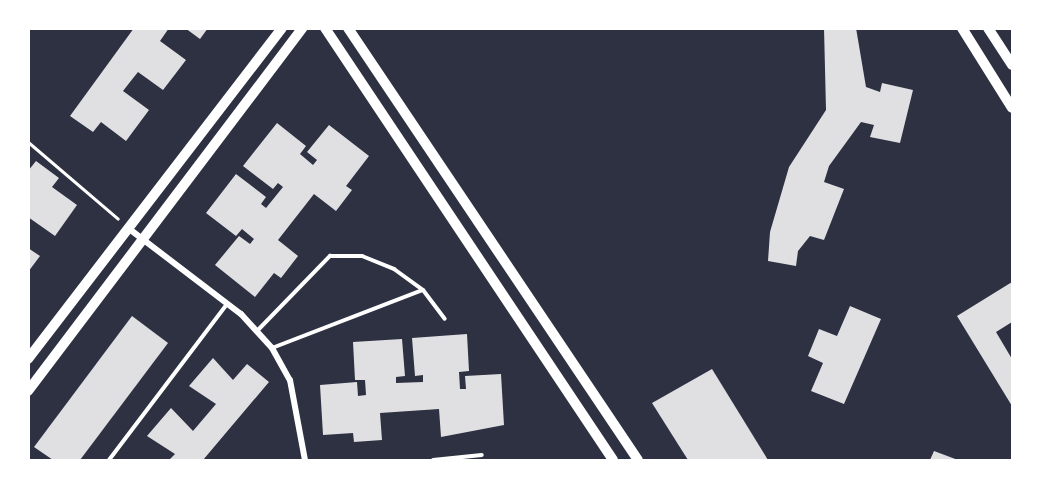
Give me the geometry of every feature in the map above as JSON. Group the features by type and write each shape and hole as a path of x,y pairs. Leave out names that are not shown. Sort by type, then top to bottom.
{"street":[{"path":"28,359 282,28"},
{"path":"28,391 303,28"},
{"path":"325,28 613,460"},
{"path":"348,28 638,460"},
{"path":"962,28 1012,108"},
{"path":"988,28 1012,65"},
{"path":"128,228 227,304 272,348 290,381 305,460"}],"lane":[{"path":"256,332 330,256 362,256 394,269 423,290 445,319"},
{"path":"272,348 423,290"},
{"path":"109,460 227,304"},
{"path":"433,460 482,454"}],"path":[{"path":"28,142 128,228"}],"building":[{"path":"134,28 169,28 160,41 186,60 163,90 138,72 123,91 149,110 126,141 101,122 93,132 70,116"},
{"path":"185,28 208,28 200,39"},
{"path":"824,28 856,28 866,87 880,92 882,83 913,90 900,143 870,137 874,125 861,122 829,166 824,182 844,189 824,240 810,236 798,251 796,266 768,261 770,232 789,167 826,110"},
{"path":"277,123 306,146 300,154 313,165 317,160 307,152 329,125 369,156 346,186 352,190 336,211 314,194 278,240 298,256 281,278 274,273 255,297 215,265 239,236 250,244 254,239 242,229 236,236 206,213 236,174 266,197 261,204 266,208 283,187 278,183 273,189 243,166"},
{"path":"36,161 59,178 52,187 77,205 55,236 28,217 28,171"},
{"path":"28,248 40,256 28,272"},
{"path":"1012,282 1012,322 996,332 1012,359 1012,406 957,316"},
{"path":"850,306 881,319 844,404 811,391 823,363 808,356 819,329 837,336"},
{"path":"132,316 168,343 80,460 53,460 34,447"},
{"path":"467,334 469,371 459,372 460,389 466,389 465,376 501,374 504,425 441,437 439,409 380,413 382,440 354,442 353,433 323,435 320,385 357,382 358,396 366,395 365,380 355,380 353,342 402,339 405,376 396,377 396,383 423,382 423,375 415,376 412,338"},
{"path":"213,358 233,380 247,364 269,382 203,460 169,460 175,454 147,436 171,408 193,431 216,404 189,386"},
{"path":"712,369 768,460 688,460 652,403"},
{"path":"934,451 958,460 930,460"}]}
